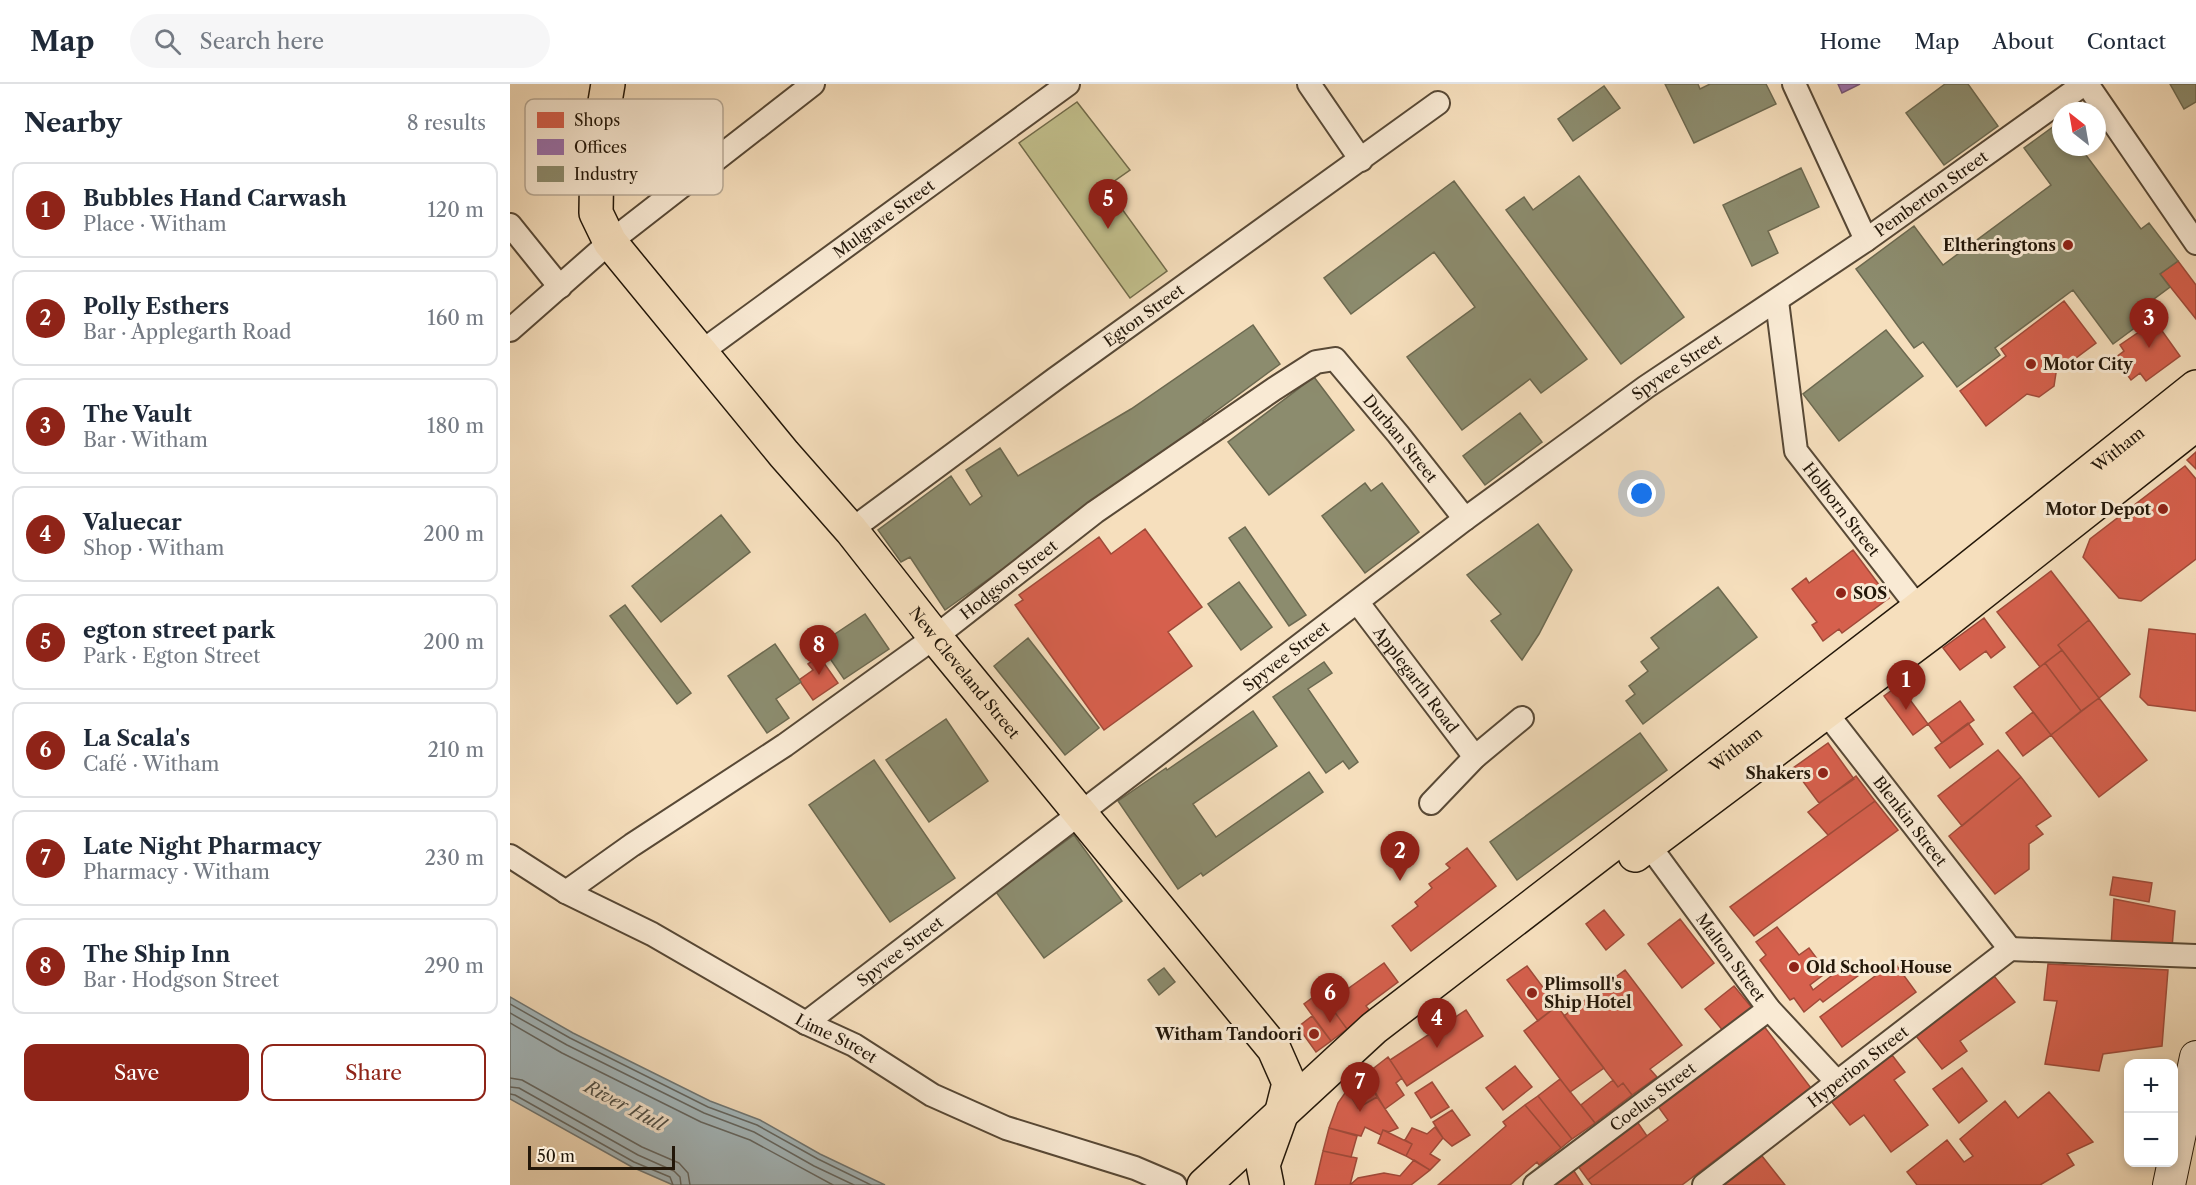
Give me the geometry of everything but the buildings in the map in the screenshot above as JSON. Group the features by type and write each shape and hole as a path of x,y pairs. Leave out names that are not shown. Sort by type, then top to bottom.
{"main road":[{"name":"New Cleveland Street","path":"605,99 608,84"},
{"name":"New Cleveland Street","path":"596,195 596,213 610,242 784,454 852,530 935,637 1274,1049 1289,1083 1281,1115 1263,1165 1267,1185"},
{"name":"Witham","path":"1927,619 2196,387"},
{"name":"Witham","path":"1204,1185 1374,1028 1642,837 1927,619 2196,424"}],"street":[{"path":"723,154 813,84"},
{"name":"Mulgrave Street","path":"701,352 1068,84"},
{"path":"1309,84 1361,160"},
{"path":"1794,84 1866,240"},
{"path":"2086,84 2196,243"},
{"name":"Pemberton Street","path":"1777,301 2086,84"},
{"name":"Egton Street","path":"852,530 1055,379 1438,103"},
{"path":"510,330 610,242 670,195"},
{"path":"510,225 560,287"},
{"name":"Spyvee Street","path":"806,1023 1465,519 1646,387 1777,301"},
{"name":"Holborn Street","path":"1777,301 1796,451 1927,619"},
{"name":"Durban Street","path":"1335,359 1465,519"},
{"name":"Hodgson Street","path":"566,892 632,845 785,745 935,637 1095,512 1316,362 1335,359"},
{"name":"Applegarth Road","path":"1358,603 1475,757"},
{"name":"Blenkin Street","path":"1818,702 2010,949"},
{"path":"1431,803 1475,757 1522,718"},
{"name":"Malton Street","path":"1642,837 1769,1009 1837,1082"},
{"name":"Lime Street","path":"510,856 566,892 652,934 806,1023 854,1045 932,1095 1006,1128 1074,1151 1135,1168 1176,1185"},
{"path":"2010,949 2196,956"},
{"name":"Hyperion Street","path":"1704,1185 2010,949"},
{"name":"Coelus Street","path":"1535,1185 1769,1009"},
{"path":"2169,1185 2196,1057"}],"shaded area":[{"path":"1077,102 1130,170 1106,187 1167,271 1130,298 1019,143"}],"water":[{"name":"River Hull","path":"510,997 573,1033 710,1101 760,1120 820,1154 885,1185 673,1185 632,1167 510,1099"}],"place":[{"name":"egton street park","path":"1108,229"},
{"name":"Eltheringtons","path":"2068,245"},
{"name":"The Vault","path":"2149,348"},
{"name":"Motor City","path":"2031,364"},
{"name":"Motor Depot","path":"2163,509"},
{"name":"SOS","path":"1841,593"},
{"name":"The Ship Inn","path":"819,675"},
{"name":"Bubbles Hand Carwash","path":"1906,710"},
{"name":"Shakers","path":"1823,773"},
{"name":"Polly Esthers","path":"1400,881"},
{"name":"Old School House","path":"1794,967"},
{"name":"Plimsoll's Ship Hotel","path":"1532,993"},
{"name":"La Scala's","path":"1330,1023"},
{"name":"Witham Tandoori","path":"1314,1034"},
{"name":"Valuecar","path":"1437,1048"},
{"name":"Late Night Pharmacy","path":"1360,1112"}]}
